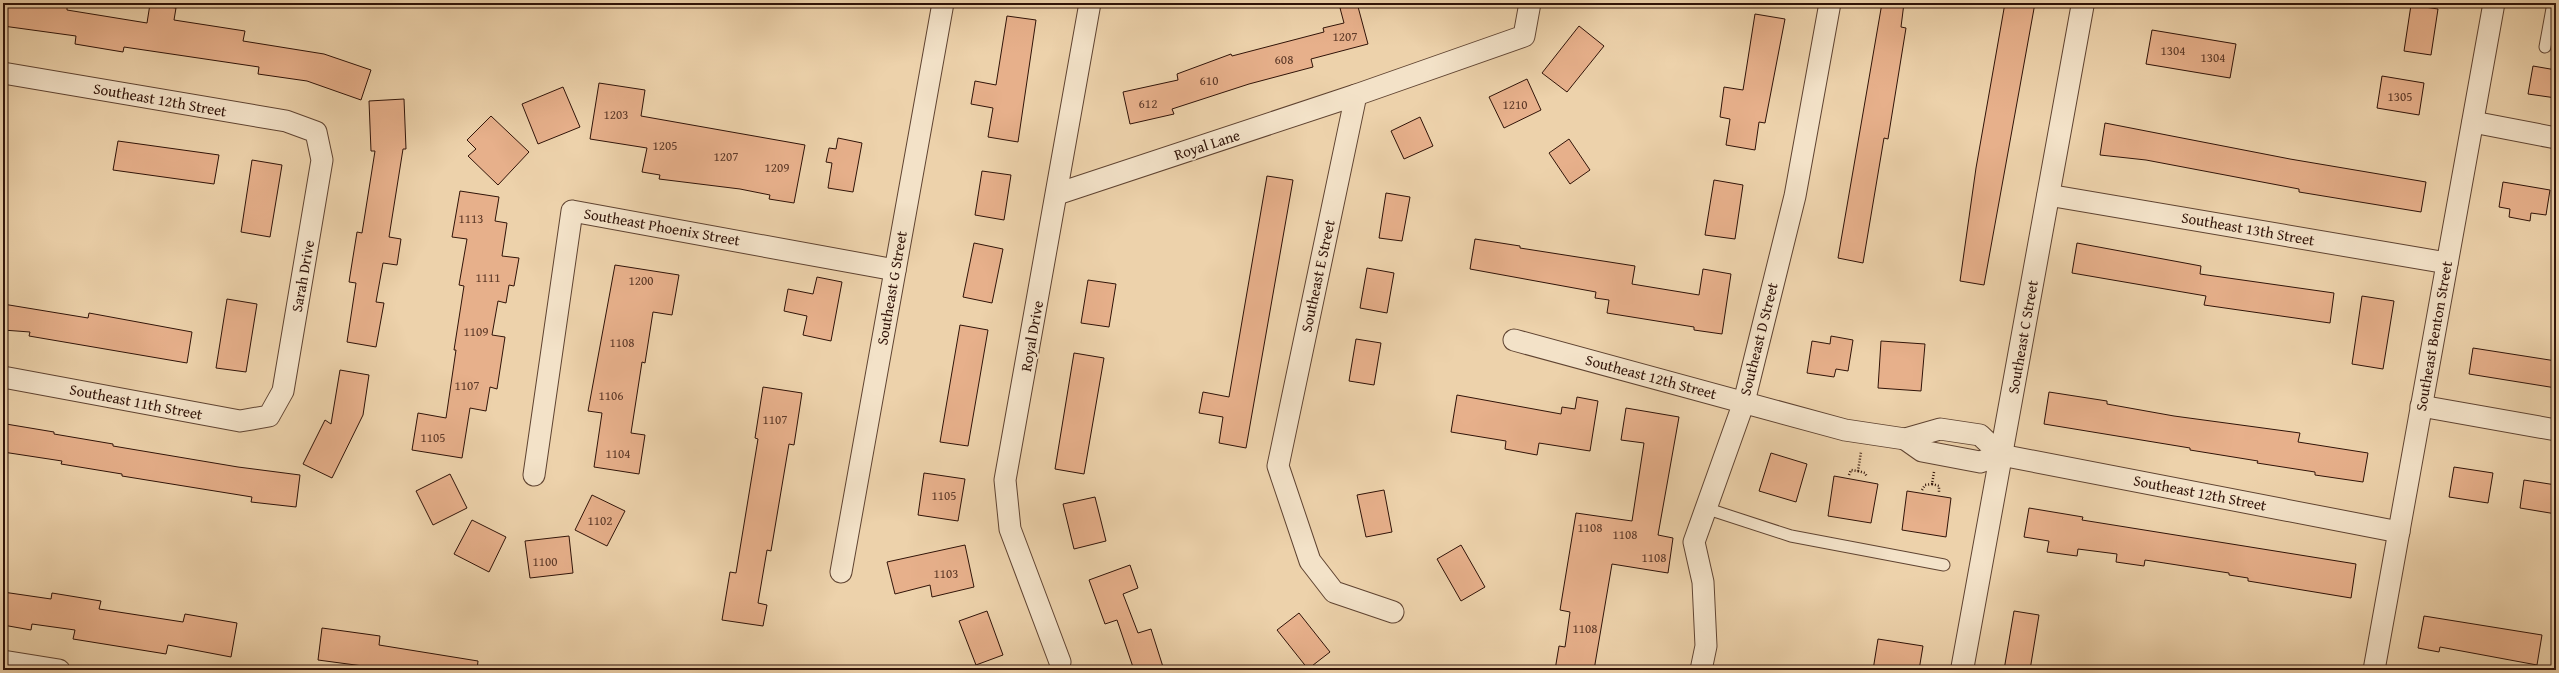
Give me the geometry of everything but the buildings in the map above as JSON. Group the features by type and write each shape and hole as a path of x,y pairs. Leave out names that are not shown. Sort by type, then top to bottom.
{"street":[{"name":"Southeast G Street","path":"841,572 943,3"},
{"name":"Royal Drive","path":"1060,662 1010,529 1005,480 1090,3"},
{"path":"1356,95 1524,36 1530,3"},
{"name":"Southeast D Street","path":"1701,670 1706,646 1703,582 1694,542 1744,402 1795,196 1830,3"},
{"name":"Southeast C Street","path":"1962,670 2083,3"},
{"name":"Southeast Benton Street","path":"2374,670 2494,3"},
{"name":"Southeast 12th Street","path":"3,73 286,121 316,132"},
{"name":"Royal Lane","path":"1057,194 1356,95"},
{"name":"Southeast E Street","path":"1356,95 1278,466 1310,561 1334,592 1393,612"},
{"path":"2473,122 2556,138"},
{"name":"Sarah Drive","path":"269,416 283,392 322,160 316,132"},
{"name":"Southeast 13th Street","path":"2048,195 2447,263"},
{"name":"Southeast Phoenix Street","path":"534,476 572,211 895,270"},
{"name":"Southeast 12th Street","path":"1514,340 1845,430 1905,440 1922,451 1980,462 2002,455 2398,532"},
{"name":"Southeast 11th Street","path":"3,377 240,421 269,416"},
{"path":"2421,406 2556,430"},
{"path":"3,661 58,670"}],"lane":[{"path":"2545,47 2553,3"},
{"path":"1706,508 1791,536 1944,565"}],"path":[{"path":"1858,471 1865,433"},
{"path":"1849,475 1851,470 1865,473 1867,477"},
{"path":"1932,484 1939,486 1939,492"}]}
